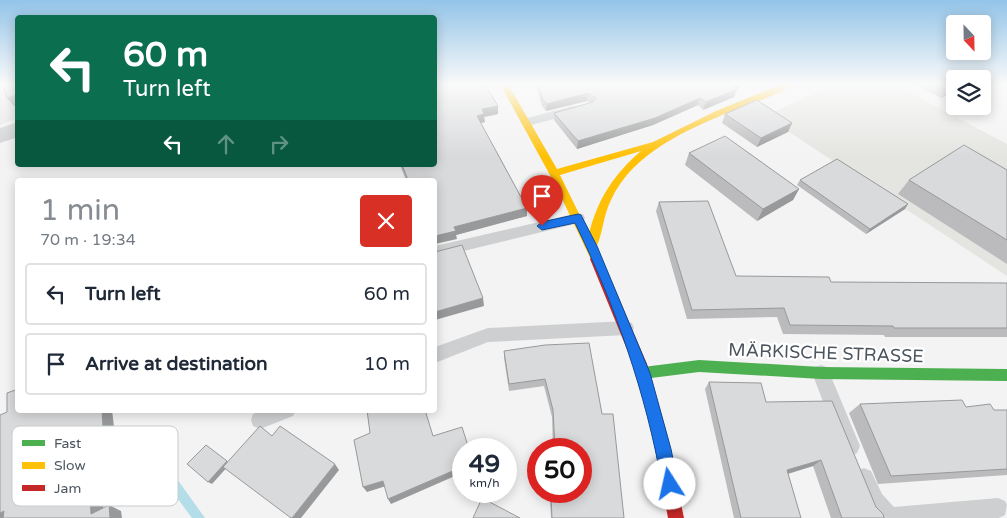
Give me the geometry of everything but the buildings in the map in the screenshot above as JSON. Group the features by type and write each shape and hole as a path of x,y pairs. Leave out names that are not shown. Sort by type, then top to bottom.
{"main road":[{"path":"519,108 556,173 592,246 626,328 643,373 664,449 676,518"},
{"path":"556,173 656,144 731,108"},
{"path":"592,246 603,203 614,185 633,163 656,144"},
{"name":"MÄRKISCHE STRASSE","path":"643,373 699,366 822,373 1007,375"}],"street":[{"path":"0,136 15,130"}],"lane":[{"path":"527,122 579,108"},
{"path":"437,252 578,218"},
{"path":"437,354 488,335 626,328"},
{"path":"822,373 875,504 885,515 893,517 998,508"},
{"path":"260,420 279,413"}],"shaded area":[{"path":"0,108 15,108 15,119 0,125"},
{"path":"782,108 939,108 946,112 946,115 952,115 1007,144 1007,276 765,116"}],"waterway":[{"path":"178,490 199,518"}],"traffic: fast":[{"path":"643,373 699,366 821,373 1007,375"}],"traffic: slow":[{"path":"518,108 561,186 596,259"},
{"path":"556,173 656,144 731,108"},
{"path":"592,246 600,215 611,191 627,170 651,148"}],"traffic: jam":[{"path":"596,259 640,364 658,427 676,518"}],"route":[{"path":"542,226 578,218 592,246 643,373 664,449 670,484"}]}
